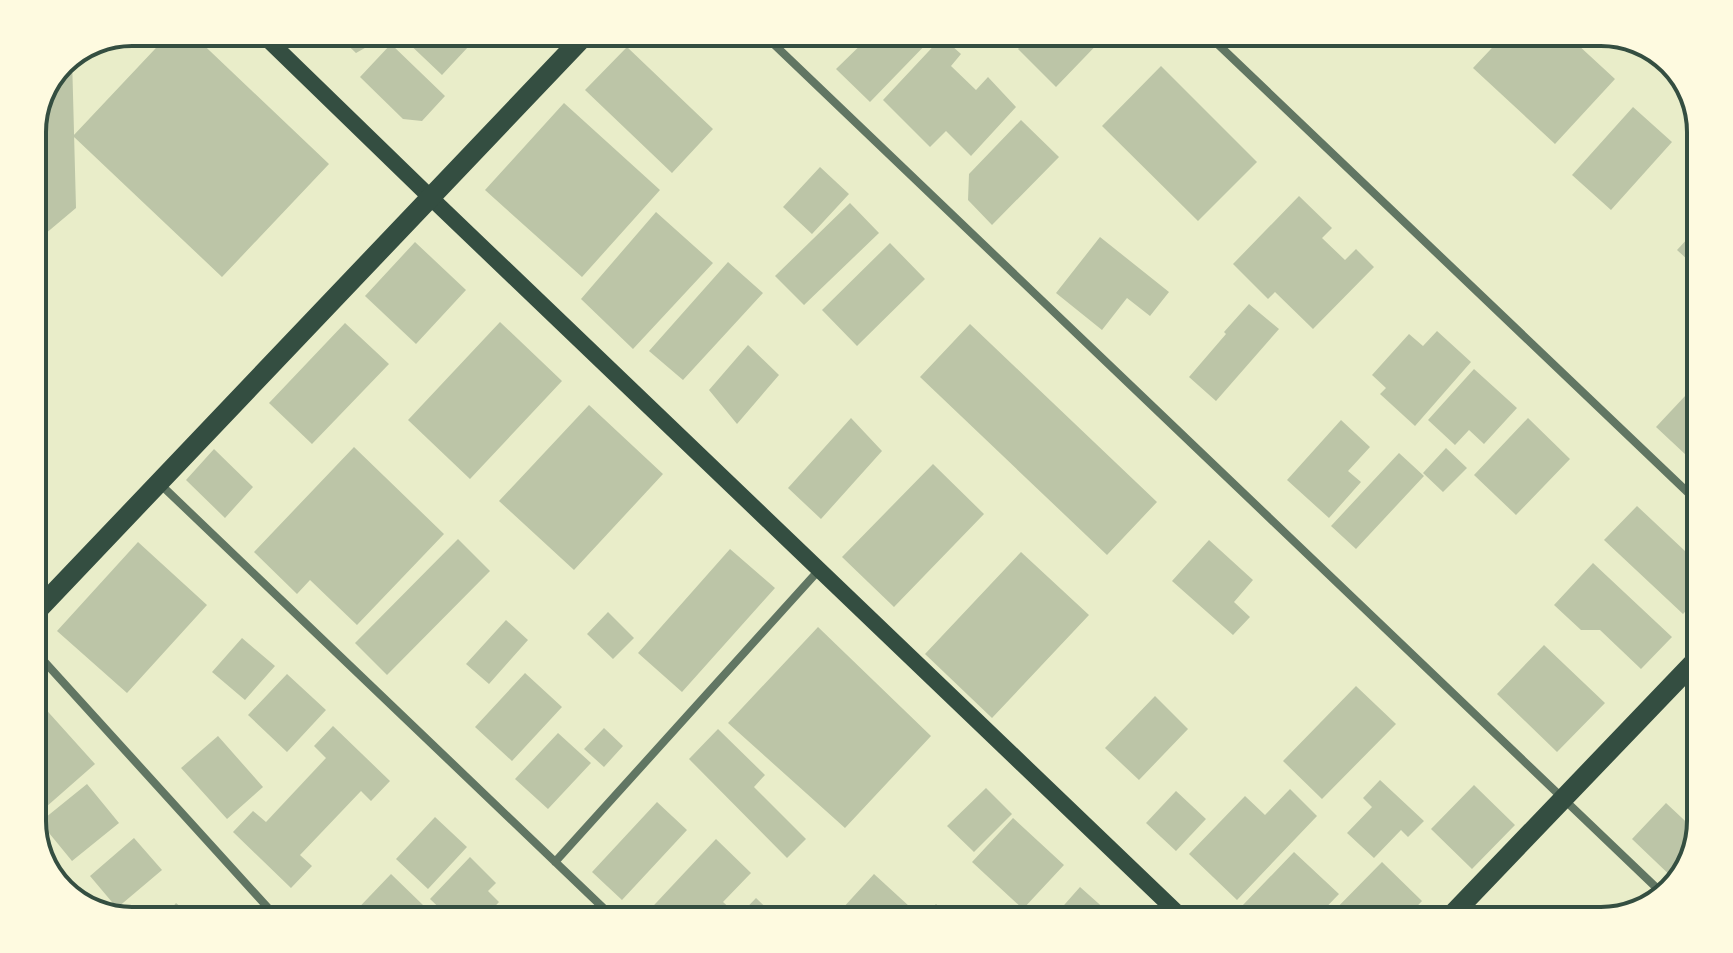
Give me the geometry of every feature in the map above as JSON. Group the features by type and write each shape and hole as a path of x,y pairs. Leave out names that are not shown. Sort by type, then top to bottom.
{"main road":[{"path":"274,46 1171,907"},
{"path":"46,601 575,46"},
{"path":"1459,907 1687,670"}],"street":[{"path":"776,46 1656,887"},
{"path":"1220,46 1687,492"},
{"path":"159,483 602,907"},
{"path":"555,862 819,570"},
{"path":"46,663 267,907"}],"building":[{"path":"158,46 205,46 329,164 222,277 73,136"},
{"path":"349,46 368,46 356,53"},
{"path":"389,46 393,46 445,96 422,121 403,119 360,77"},
{"path":"411,46 469,46 442,75"},
{"path":"860,46 924,46 870,102 836,69"},
{"path":"934,46 952,46 961,54 951,66 976,90 988,77 1016,107 971,156 946,131 930,147 883,100"},
{"path":"1021,46 1096,46 1056,87 1018,49"},
{"path":"1494,46 1579,46 1615,79 1555,144 1473,68"},
{"path":"627,47 713,129 672,173 585,90"},
{"path":"1161,66 1257,162 1198,221 1102,126"},
{"path":"72,70 76,208 46,233 46,126 55,94"},
{"path":"564,103 660,190 582,277 485,190"},
{"path":"1633,107 1672,142 1611,210 1572,175"},
{"path":"1021,120 1059,157 992,225 968,200 969,174"},
{"path":"820,167 849,194 812,234 783,207"},
{"path":"1299,196 1332,228 1322,238 1345,260 1356,249 1374,267 1313,329 1275,292 1268,299 1233,264"},
{"path":"850,203 879,233 804,305 775,276"},
{"path":"656,212 713,263 633,349 581,299"},
{"path":"1100,237 1169,292 1150,316 1127,298 1102,330 1056,293"},
{"path":"1687,239 1687,259 1677,250"},
{"path":"415,242 466,290 416,344 365,296"},
{"path":"890,243 925,279 857,346 822,310"},
{"path":"728,262 763,293 683,380 649,351"},
{"path":"1249,304 1279,329 1216,401 1189,377"},
{"path":"500,322 562,381 470,479 408,420"},
{"path":"345,323 389,364 312,444 269,403"},
{"path":"970,324 1157,502 1107,555 920,377"},
{"path":"1437,331 1471,362 1415,426 1380,394 1386,388 1372,375 1409,334 1423,346"},
{"path":"748,345 779,375 737,424 709,390"},
{"path":"1474,369 1517,408 1484,444 1469,430 1455,445 1428,420"},
{"path":"1687,394 1687,456 1656,427"},
{"path":"589,405 663,474 574,570 499,501"},
{"path":"851,418 882,451 821,519 788,488"},
{"path":"1528,418 1570,459 1516,515 1474,475"},
{"path":"1341,420 1370,447 1348,471 1361,482 1329,518 1287,480"},
{"path":"354,447 444,534 357,625 310,580 297,594 254,552"},
{"path":"1446,448 1467,468 1443,492 1423,473"},
{"path":"214,449 253,487 225,518 186,480"},
{"path":"1399,453 1424,476 1356,549 1331,526"},
{"path":"933,464 984,514 894,607 842,557"},
{"path":"1637,506 1687,553 1687,610 1683,614 1604,540"},
{"path":"458,539 490,571 387,675 355,643"},
{"path":"1209,540 1253,580 1234,602 1250,617 1233,635 1172,581"},
{"path":"138,542 207,605 127,693 57,631"},
{"path":"730,549 775,588 682,692 638,653"},
{"path":"1021,552 1089,615 992,718 925,654"},
{"path":"1593,563 1672,637 1641,669 1600,630 1581,630 1554,605"},
{"path":"608,612 634,638 613,659 587,634"},
{"path":"506,620 528,640 489,684 466,664"},
{"path":"818,627 931,736 845,828 728,723"},
{"path":"242,638 275,666 245,700 212,672"},
{"path":"1544,645 1605,703 1557,752 1497,694"},
{"path":"525,673 562,707 512,761 475,727"},
{"path":"287,674 326,710 287,752 248,715"},
{"path":"1356,686 1396,724 1322,799 1283,761"},
{"path":"1155,696 1188,729 1139,780 1105,748"},
{"path":"46,710 95,764 46,807"},
{"path":"333,726 390,781 371,801 361,791 300,855 312,866 291,888 233,832 253,811 266,822 326,758 314,746"},
{"path":"604,728 623,746 604,767 584,749"},
{"path":"718,729 765,775 754,787 806,839 787,858 689,759"},
{"path":"558,733 591,763 548,809 515,779"},
{"path":"218,736 263,787 227,819 181,768"},
{"path":"1380,780 1424,821 1408,837 1401,830 1374,858 1347,833 1372,807 1363,798"},
{"path":"87,784 119,823 72,861 47,830 46,817"},
{"path":"1474,785 1515,825 1472,869 1431,829"},
{"path":"986,788 1012,814 974,852 947,826"},
{"path":"1290,789 1317,816 1237,900 1189,854 1245,796 1265,815"},
{"path":"1176,791 1206,819 1176,851 1146,823"},
{"path":"657,802 687,830 622,900 592,872"},
{"path":"1666,803 1687,823 1684,843 1669,874 1632,839"},
{"path":"435,817 467,847 428,889 396,859"},
{"path":"1013,818 1064,865 1025,907 1021,907 972,862"},
{"path":"134,838 162,870 120,906 114,905 90,876"},
{"path":"716,839 751,873 723,902 729,907 652,907"},
{"path":"1294,852 1339,894 1326,907 1242,906"},
{"path":"470,857 496,883 488,891 499,902 494,907 438,907 430,899"},
{"path":"1382,862 1422,901 1416,907 1338,907"},
{"path":"391,874 423,905 421,907 359,907"},
{"path":"874,874 910,907 844,907"},
{"path":"1080,887 1102,907 1062,907"},
{"path":"756,898 765,907 747,907"}]}
